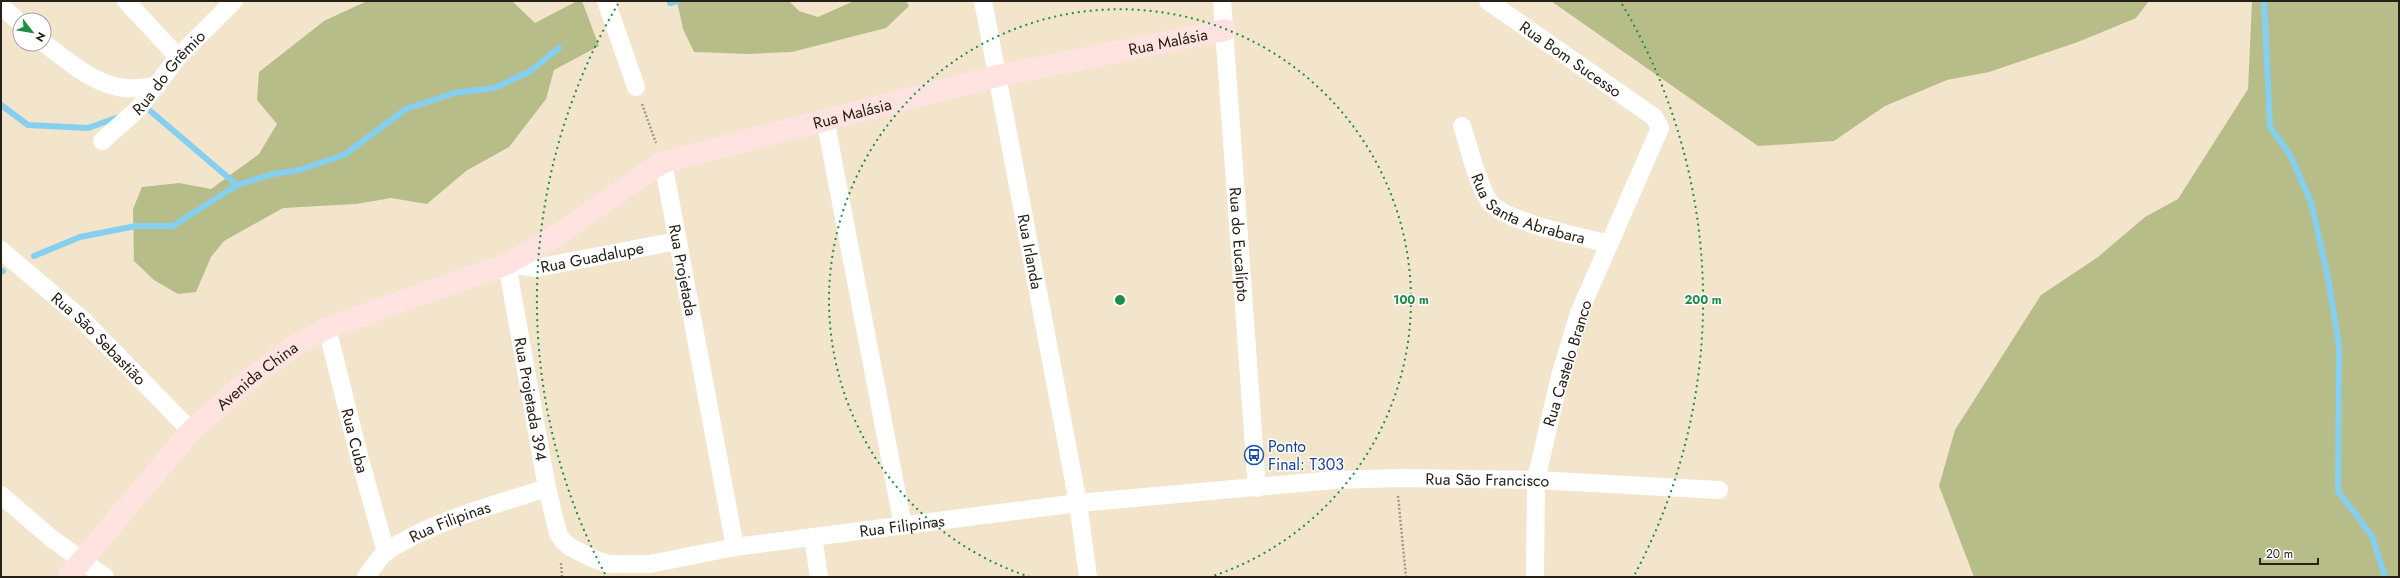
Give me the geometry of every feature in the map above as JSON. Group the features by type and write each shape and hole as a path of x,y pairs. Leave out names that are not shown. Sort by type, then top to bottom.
{"street":[{"path":"126,1 178,57"},
{"name":"Rua do Grêmio","path":"102,141 139,108 178,57 234,1"},
{"path":"606,1 636,87"},
{"name":"Rua Irlanda","path":"983,1 1078,503 1088,577"},
{"name":"Rua do Eucalípto","path":"1222,1 1257,488"},
{"name":"Rua Bom Sucesso","path":"1488,1 1654,117"},
{"path":"6,10 12,16"},
{"name":"Rua Malásia","path":"507,264 554,237 663,162 825,119 998,76 1225,30"},
{"path":"52,49 80,70 112,86 126,88 157,86"},
{"name":"Rua Castelo Branco","path":"1535,577 1536,480 1560,376 1579,313 1659,134 1659,123 1654,117"},
{"path":"825,119 903,526"},
{"name":"Rua Santa Abrabara","path":"1462,126 1484,193 1494,208 1509,216 1530,223 1610,244"},
{"name":"Rua Projetada","path":"663,162 735,547"},
{"name":"Rua Guadalupe","path":"507,264 536,268 677,241"},
{"name":"Rua São Sebastião","path":"1,250 83,320 191,432"},
{"name":"Avenida China","path":"75,569 191,432 252,377 293,347 327,328 507,264"},
{"name":"Rua Projetada 394","path":"507,264 547,488 558,533"},
{"name":"Rua Cuba","path":"327,328 360,460 386,552"},
{"name":"Rua São Francisco","path":"1257,488 1334,480 1397,478 1536,480 1719,490"},
{"name":"Rua Filipinas","path":"366,577 386,552 470,512 547,488"},
{"name":"Rua Filipinas","path":"558,533 563,541 570,547 594,560 647,570 735,547 1078,503 1257,488"},
{"path":"1,495 51,538 75,569 105,577"},
{"path":"813,537 819,577"}],"path":[{"path":"636,87 663,162"},
{"path":"1397,478 1406,577"}],"green space":[{"path":"367,1 512,1 535,23 577,1 582,1 599,46 554,70 546,99 509,147 466,171 427,204 391,198 356,204 283,208 224,241 211,257 196,292 178,294 154,280 134,261 133,209 142,187 179,183 211,189 259,154 277,124 257,100 259,72 324,21"},
{"path":"677,1 789,1 799,11 818,17 854,1 906,1 909,6 886,28 792,52 748,54 694,52 683,29"},
{"path":"1551,1 2149,1 2136,18 2078,42 1989,72 1947,80 1885,106 1834,141 1758,146"},
{"path":"2252,1 2399,1 2399,577 1974,577 1939,486 1955,430 2041,295 2098,257 2145,217 2178,199 2248,89"}],"waterway":[{"path":"670,3 678,1"},
{"path":"2264,1 2270,127 2290,155 2311,202 2328,278 2339,346 2338,491 2372,536 2385,577"},
{"path":"34,256 80,237 136,226 173,226 237,185 273,174 299,170 344,155 406,109 454,93 494,88 529,72 559,48"},
{"path":"1,105 28,125 88,128 116,118"},
{"path":"148,109 237,185"}],"place":[{"name":"Ponto Final: T303","path":"1254,455"}]}
